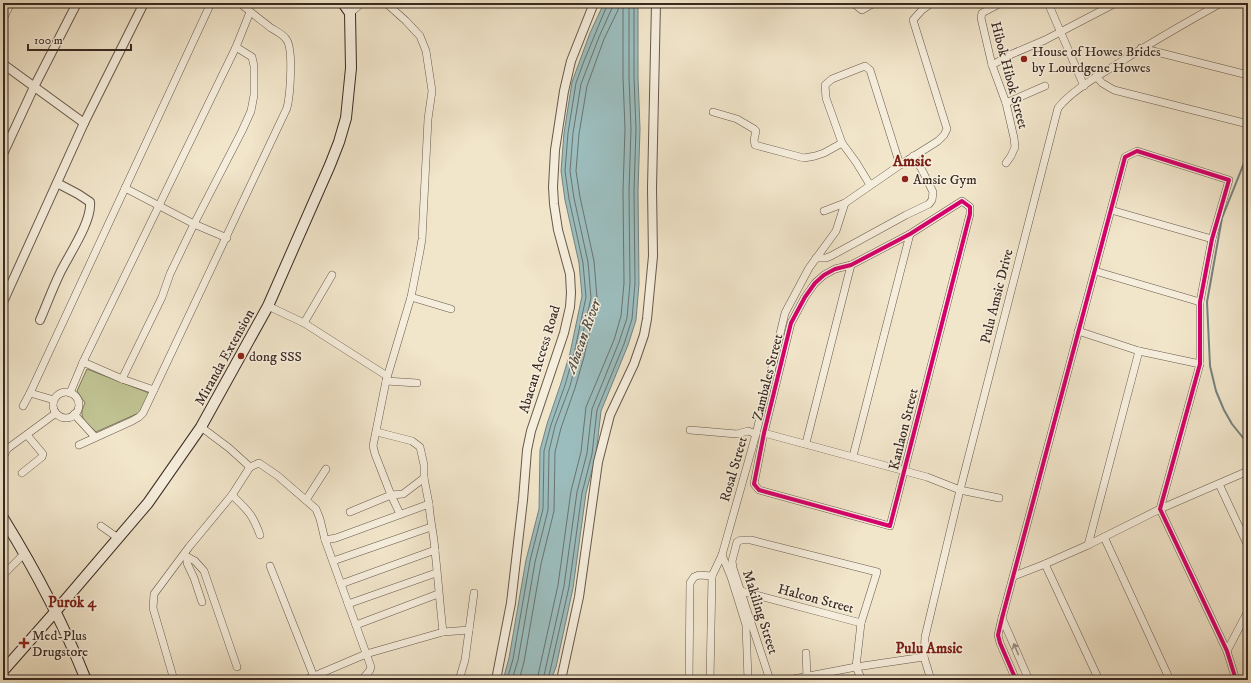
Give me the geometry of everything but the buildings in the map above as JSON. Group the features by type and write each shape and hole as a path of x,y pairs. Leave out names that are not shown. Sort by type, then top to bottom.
{"main road":[{"path":"343,3 350,13"},
{"name":"Miranda Extension","path":"3,671 148,503 201,427 268,306 339,142 346,118 351,68 350,13"},
{"path":"3,518 55,612 77,656 86,680"}],"street":[{"path":"3,19 11,3"},
{"path":"3,154 34,87 77,3"},
{"path":"3,302 84,123 144,3"},
{"path":"23,406 211,3"},
{"path":"79,444 139,417 143,413 287,108 290,99 290,51 287,39 240,3"},
{"path":"350,13 362,3"},
{"path":"386,3 420,36 426,51 432,90 428,119 422,239 411,297 386,378 377,432 373,446 391,495 400,514"},
{"name":"Abacan Access Road","path":"496,680 511,604 527,450 533,423 564,333 570,307 570,274 558,230 554,204 553,187 555,150 564,91 571,62 594,3"},
{"path":"561,680 580,591 598,462 610,415 634,364 644,335 647,319 653,256 652,188 656,3"},
{"path":"853,3 862,10 874,3"},
{"path":"824,211 845,202 938,141 944,135 947,129 913,20 922,10 932,3"},
{"name":"Hibok Hibok Street","path":"1002,3 982,13 981,18 992,65 1006,103 1014,147 1011,156 1006,163"},
{"path":"1048,3 1084,86"},
{"path":"992,65 1116,3"},
{"name":"Pulu Amsic Drive","path":"931,680 924,656 925,637 960,490 1056,113 1060,105 1096,76 1141,48 1221,3"},
{"path":"70,393 83,362 158,205 236,47 250,12"},
{"path":"122,379 162,297 170,274 194,224 251,111 254,95 253,61 252,57 236,47"},
{"path":"1141,48 1248,75"},
{"path":"3,64 84,123"},
{"path":"870,185 842,143 826,98 825,85 832,79 865,66 870,70 900,165"},
{"path":"1096,76 1102,83 1114,90 1248,124"},
{"path":"1006,103 1045,86"},
{"path":"713,112 737,119 754,129 756,131 754,140 755,145 804,158 824,154 842,143"},
{"path":"1016,680 998,635 1125,157 1137,151 1151,154 1229,180 1212,239 1200,302 1200,364 1160,509 1227,651 1236,680"},
{"path":"816,258 826,258 831,256 929,204 932,200 933,192 913,156"},
{"path":"40,320 60,272 83,229 91,209 90,202 57,183"},
{"path":"124,188 194,224 226,238"},
{"name":"Zambales Street","path":"754,484 764,433 792,323 805,297 815,283 824,275 851,265 910,234 962,201"},
{"name":"Kanlaon Street","path":"754,484 759,490 890,526 970,214 970,207 962,201"},
{"name":"Rosal Street","path":"710,680 712,576 722,555 756,434 785,313 816,258 836,231 845,202"},
{"path":"1111,210 1212,239"},
{"path":"853,456 910,234"},
{"path":"806,443 851,265"},
{"path":"1095,271 1200,302"},
{"path":"304,323 332,275"},
{"path":"411,297 451,308"},
{"path":"268,306 304,323 386,378 417,383"},
{"path":"1078,331 1140,351 1200,364"},
{"path":"1088,545 1140,351"},
{"path":"83,362 122,379 154,390"},
{"path":"30,392 54,400"},
{"path":"66,392 70,393 76,398 78,403 77,411 67,418 59,416 53,407 54,400 59,394 66,392"},
{"path":"3,458 5,449 27,435 56,413"},
{"path":"74,414 95,436"},
{"path":"201,427 229,448 250,467"},
{"path":"690,430 737,434 748,431 756,434"},
{"path":"377,432 412,441 420,447 424,465 424,478 435,550 438,594 443,632"},
{"path":"764,433 904,470 960,490 999,498"},
{"path":"22,473 42,457 43,454 27,435"},
{"path":"174,680 153,608 154,594 158,587 185,556 189,547 232,495 250,467 259,463 278,476 316,509 325,540 371,667 362,680"},
{"path":"306,500 326,469"},
{"path":"1014,576 1104,538 1160,509 1248,470"},
{"path":"350,512 391,495 403,494 424,478"},
{"path":"1219,484 1248,546"},
{"path":"232,495 250,512 254,518 260,535"},
{"path":"325,540 366,528 429,504"},
{"path":"101,526 118,538"},
{"path":"333,561 431,527"},
{"path":"1104,538 1170,680"},
{"name":"Makiling Street","path":"770,680 735,576 732,561 737,542 741,540 751,540 877,572 861,623"},
{"path":"341,584 435,550"},
{"path":"3,575 24,554"},
{"path":"722,555 731,577 746,625 748,680"},
{"path":"185,556 186,563 194,578 202,602"},
{"path":"185,556 201,566 204,571 237,667"},
{"path":"1045,564 1099,680"},
{"path":"270,566 314,677"},
{"path":"348,604 436,573"},
{"path":"689,680 690,583 694,577 699,575 712,576"},
{"name":"Halcon Street","path":"741,592 861,623"},
{"path":"459,680 465,660 474,593"},
{"path":"356,625 438,594"},
{"path":"1227,651 1248,611"},
{"path":"1002,618 1029,680"},
{"path":"861,623 856,667 862,680"},
{"path":"305,680 366,654 443,632 469,630"},
{"path":"806,653 808,678"},
{"path":"788,680 808,678 856,667 924,656"}],"green space":[{"path":"87,369 149,393 141,412 96,432 82,416 85,403 77,391"}],"water":[{"name":"Abacan River","path":"604,3 638,3 640,129 638,191 639,284 636,320 628,345 601,411 596,455 586,493 573,588 556,667 551,680 503,680 509,658 526,560 539,509 540,450 570,353 582,296 579,263 565,200 561,171 564,133 572,82 590,33"}],"waterway":[{"path":"1248,153 1222,218 1207,302 1210,366 1216,391 1232,424 1248,444"}],"cycle path":[{"path":"1016,680 998,635 1125,157 1137,151 1229,180 1212,239 1200,302 1200,364 1160,509 1227,651 1236,680"},
{"path":"962,201 970,207 970,214 890,526 759,490 754,484 764,433 791,323 805,297 815,283 824,275 835,269 851,265 910,234 962,201"}],"place":[{"name":"House of Howes Brides by Lourdgene Howes","path":"1024,59"},
{"name":"Amsic Gym","path":"905,179"},
{"name":"dong SSS","path":"241,356"},
{"name":"Med-Plus Drugstore","path":"24,643"}],"district":[{"name":"Amsic","path":"912,160"},
{"name":"Purok 4","path":"72,602"},
{"name":"Pulu Amsic","path":"929,648"}]}
